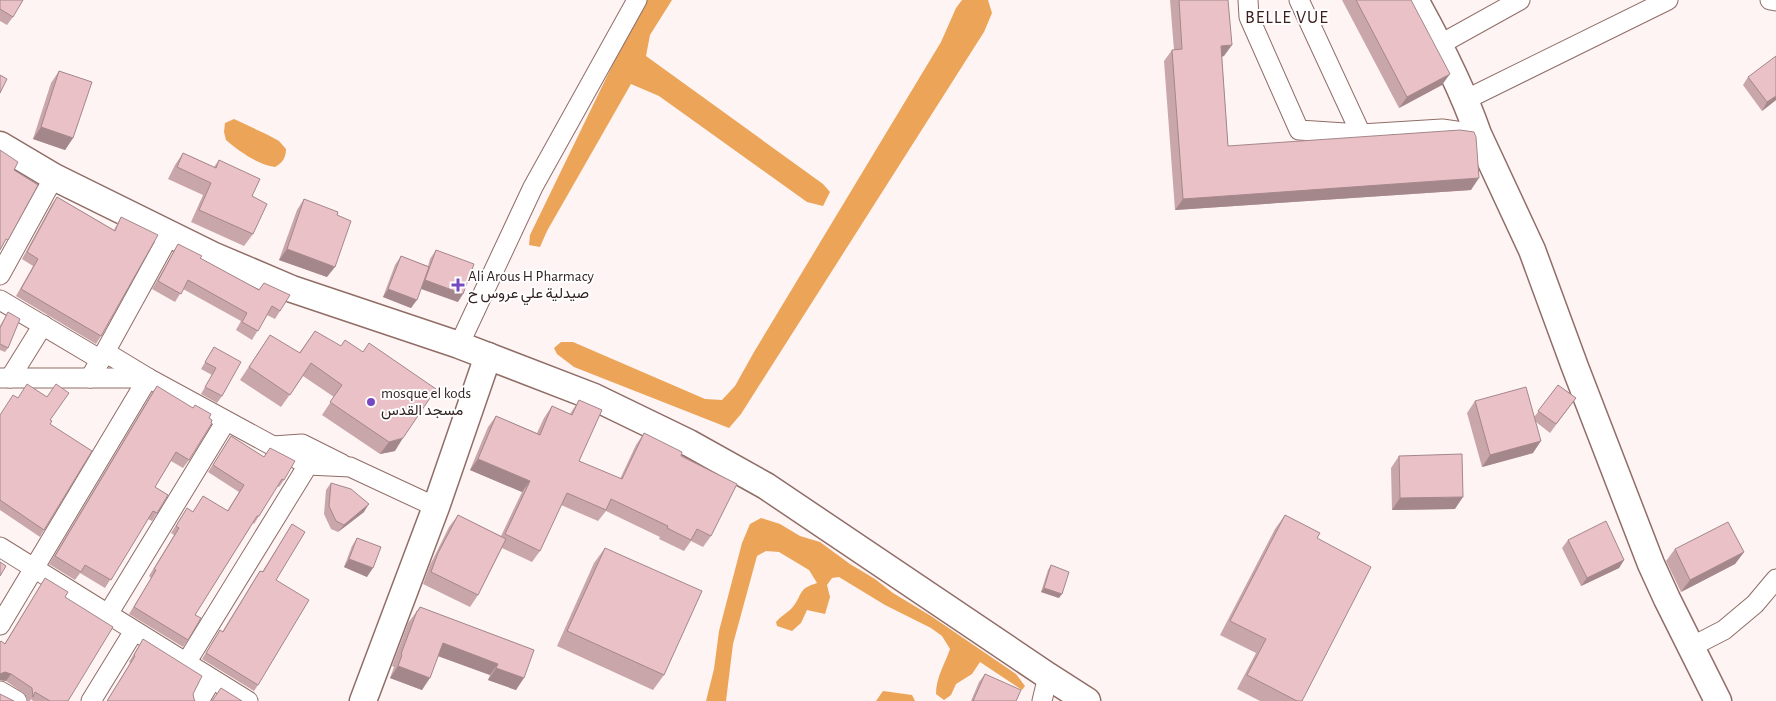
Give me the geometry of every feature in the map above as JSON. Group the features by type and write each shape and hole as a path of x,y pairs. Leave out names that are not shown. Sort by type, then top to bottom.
{"main road":[{"path":"1415,0 1465,100 1478,134 1532,250 1626,501 1659,582 1718,701"},
{"path":"0,145 54,177 212,255 292,289 459,345 594,397 689,443 773,491 1045,689 1087,701"},
{"path":"363,701 436,507 488,356"}],"street":[{"path":"459,345 533,187 636,0"},
{"path":"1248,0 1249,17 1299,130 1361,134 1442,129 1478,134"},
{"path":"1299,0 1361,134"},
{"path":"1439,45 1520,0"},
{"path":"1465,100 1668,0"},
{"path":"1770,0 1776,1"},
{"path":"0,275 54,177"},
{"path":"90,378 170,234"},
{"path":"0,300 43,326 148,378 308,465 350,468"},
{"path":"5,378 43,326"},
{"path":"5,378 148,378"},
{"path":"0,625 148,378"},
{"path":"108,614 226,422"},
{"path":"273,446 302,444 436,507"},
{"path":"186,663 308,465"},
{"path":"0,547 248,701"},
{"path":"1690,647 1724,630 1755,604 1776,579"},
{"path":"91,701 134,630"},
{"path":"199,701 212,679"},
{"path":"0,690 17,701"}],"shaded area":[{"path":"644,0 672,0 650,35 646,56 823,184 830,192 823,206 807,202 659,96 631,84 547,231 540,247 529,245 530,235"},
{"path":"962,0 988,0 992,13 984,32 741,414 729,428 574,367 557,354 554,348 561,342 573,342 705,399 722,400 735,386 941,42 956,8"},
{"path":"234,119 279,141 286,149 282,162 275,167 269,166 243,153 226,140 224,132 225,123"},
{"path":"761,518 780,524 800,536 820,542 893,593 931,616 1016,674 1025,686 1022,690 980,662 972,674 956,684 951,695 944,700 936,694 939,676 950,649 942,636 839,577 832,578 827,585 830,597 825,614 807,610 801,623 792,631 777,626 776,622 792,608 803,590 817,583 809,570 779,552 766,551 757,556 733,644 726,701 706,701 714,669 719,631 742,543 750,524"},
{"path":"883,691 912,695 915,701 876,701"}],"building":[{"path":"0,0 23,0 13,17 0,9"},
{"path":"1179,0 1228,0 1232,45 1221,46 1228,146 1460,130 1474,132 1476,137 1479,178 1183,199 1172,50 1182,49"},
{"path":"1356,0 1411,0 1450,74 1407,97"},
{"path":"1776,56 1776,96 1767,102 1748,77"},
{"path":"59,71 92,82 73,138 41,127"},
{"path":"0,75 7,79 0,93"},
{"path":"0,150 18,162 14,170 38,185 8,240 6,239 0,250"},
{"path":"183,153 216,168 219,160 260,179 252,196 267,204 253,234 199,210 211,183 177,167"},
{"path":"57,197 115,231 121,217 158,235 101,336 21,289 38,259 27,252"},
{"path":"304,199 338,212 337,215 351,221 335,267 287,249"},
{"path":"178,244 259,290 264,283 290,295 280,311 272,306 258,331 242,322 247,313 188,280 181,294 158,281"},
{"path":"436,250 474,264 463,294 425,280"},
{"path":"401,256 429,267 417,300 388,289"},
{"path":"8,312 20,319 8,348 0,344 0,328"},
{"path":"315,331 341,346 345,340 363,352 369,343 436,389 403,438 389,442 330,402 342,385 311,363 290,395 249,367 270,335 300,353"},
{"path":"214,347 241,362 222,396 205,387 216,368 205,362"},
{"path":"27,384 47,397 56,384 69,393 50,420 52,421 50,424 92,451 44,530 0,500 0,415 13,395 18,398"},
{"path":"1558,385 1576,398 1556,424 1538,411"},
{"path":"157,386 193,408 195,405 211,414 209,418 212,420 212,423 189,460 176,452 155,487 168,495 157,513 153,511 111,580 85,565 81,572 55,556"},
{"path":"1526,387 1541,441 1490,455 1475,401"},
{"path":"579,400 602,410 579,461 622,479 644,433 682,452 681,456 737,484 711,536 697,529 691,540 667,528 668,526 611,499 606,510 567,493 540,551 505,534 530,481 478,459 496,416 540,435 552,406 572,415"},
{"path":"231,436 264,457 270,448 295,461 284,480 282,479 259,516 257,516 195,615 201,618 188,640 134,607 179,528 176,526 187,508 193,512 203,496 228,511 244,485 213,465"},
{"path":"1462,454 1463,497 1400,498 1399,456"},
{"path":"331,483 351,489 369,504 344,525 336,521 329,506"},
{"path":"458,515 506,539 478,595 431,572 438,553"},
{"path":"1285,515 1320,533 1317,538 1371,567 1302,701 1297,701 1247,675 1266,639 1230,621"},
{"path":"1606,521 1624,560 1587,578 1568,540"},
{"path":"1728,522 1744,552 1690,580 1675,549"},
{"path":"292,524 305,532 276,580 309,600 258,685 206,653 220,630 223,632 260,571 263,572"},
{"path":"357,538 381,547 373,568 349,559"},
{"path":"605,548 702,591 664,675 567,631"},
{"path":"0,562 6,566 0,576"},
{"path":"1051,565 1069,572 1062,594 1044,588"},
{"path":"45,578 68,592 65,597 113,627 68,701 50,701 35,692 33,697 32,688 11,674 5,672 0,674 0,642 5,644"},
{"path":"420,607 534,650 524,678 496,668 498,664 443,643 430,678 398,666"},
{"path":"143,639 202,676 193,694 195,701 107,701 135,656"},
{"path":"985,674 1021,690 1016,701 973,701"},
{"path":"221,688 242,701 212,701"},
{"path":"0,694 14,701 0,701"}],"place":[{"name":"Ali Arous H Pharmacy صيدلية علي عروس ح","path":"458,285"},
{"name":"mosque el kods مسجد القدس","path":"371,402"}],"district":[{"name":"BELLE VUE","path":"1287,18"}]}
